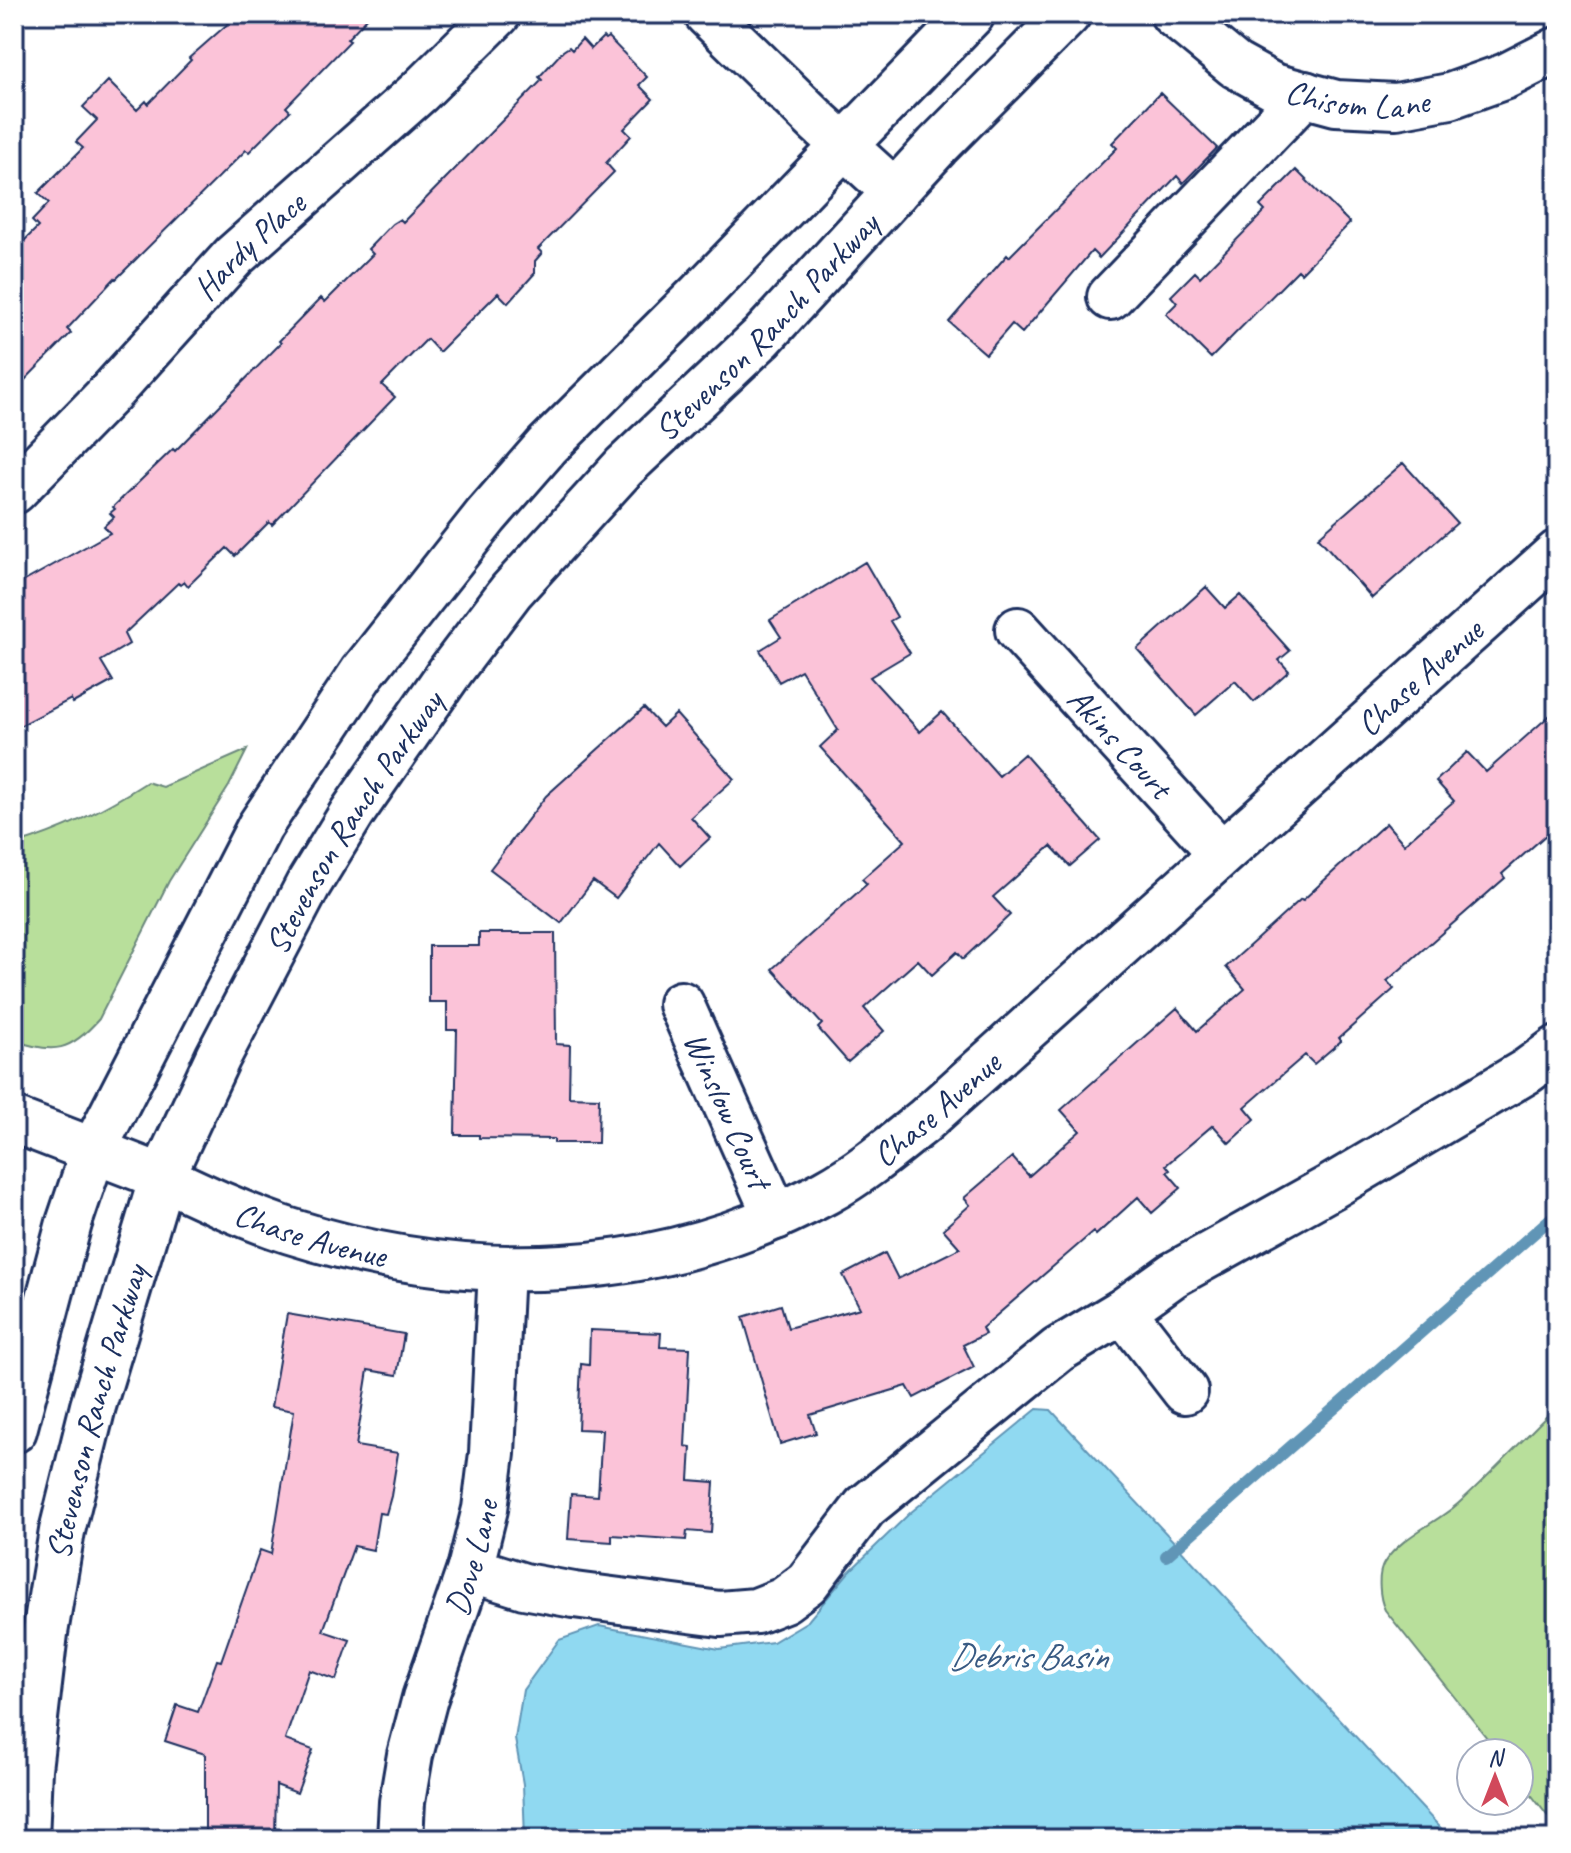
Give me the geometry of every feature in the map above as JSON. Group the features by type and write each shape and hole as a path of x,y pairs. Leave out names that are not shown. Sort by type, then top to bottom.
{"street":[{"name":"Hardy Place","path":"14,491 111,392 234,256 419,92 498,14"},
{"path":"707,14 895,192"},
{"name":"Stevenson Ranch Parkway","path":"14,1430 69,1223 94,1149 260,826 362,673 486,516 547,446 699,295 972,14"},
{"name":"Stevenson Ranch Parkway","path":"26,1839 29,1769 45,1633 62,1531 93,1406 162,1177 218,1057 308,885 352,813 452,669 511,591 613,479 762,337 895,192 1068,14"},
{"name":"Chisom Lane","path":"1173,14 1235,65 1273,86 1336,103 1396,106 1450,96 1492,81 1557,50"},
{"path":"1110,297 1305,94"},
{"name":"Chase Avenue","path":"14,1120 94,1149 290,1231 357,1249 439,1264 501,1269 578,1268 638,1259 707,1243 776,1217 828,1191 869,1165 924,1121 1557,553"},
{"name":"Akins Court","path":"1018,630 1221,853"},
{"name":"Winslow Court","path":"681,1004 776,1217"},
{"path":"470,1569 524,1586 574,1595 720,1614 756,1611 784,1600 807,1583 865,1507 1058,1350 1123,1311 1173,1275 1331,1187 1527,1071 1557,1049"},
{"name":"Dove Lane","path":"400,1839 402,1802 413,1740 470,1569 485,1509 492,1453 501,1269"},
{"path":"1123,1311 1185,1391"}],"green space":[{"path":"247,750 229,786 169,881 99,1019 80,1038 61,1047 40,1048 14,1040 14,845 83,818 147,782 163,787"},
{"path":"1557,1406 1557,1828 1535,1800 1535,1737 1486,1737 1385,1610 1381,1599 1380,1573 1392,1553 1461,1501"}],"water":[{"name":"Debris Basin","path":"1037,1409 1051,1410 1451,1839 525,1839 523,1784 515,1739 523,1690 559,1640 599,1626 719,1649 773,1642 808,1621 848,1573 910,1513"}],"building":[{"path":"239,14 371,14 347,39 350,41 286,107 290,111 115,278 67,329 71,333 14,391 14,251 38,227 32,221 49,203 38,193 83,148 76,142 97,120 83,107 108,81 137,110 146,101 148,104 191,60 189,58"},
{"path":"603,37 608,37 647,77 639,85 653,99 624,129 631,136 606,163 614,172 538,249 542,253 535,261 535,273 508,303 498,293 439,352 427,339 382,385 395,397 272,525 269,522 235,556 227,548 188,586 184,581 181,585 178,583 124,634 129,644 101,661 113,681 14,729 14,587 110,533 104,526 114,517 110,513 115,509 113,507 173,449 175,451 321,298 325,302 373,254 368,249 392,224 400,219 403,222 542,80 539,77 563,51 569,47 572,50 582,39 591,49"},
{"path":"1160,93 1217,148 1183,183 1177,176 1099,258 1092,251 1022,333 1012,324 986,354 949,322 1007,255 1009,257 1117,148 1112,143"},
{"path":"1296,170 1350,223 1301,273 1298,270 1211,358 1166,314 1177,303 1171,296 1195,272 1200,277 1265,211 1260,206"},
{"path":"1403,463 1457,523 1372,598 1318,537"},
{"path":"865,562 897,617 890,621 910,653 870,677 920,732 942,712 999,776 1024,754 1100,840 1070,866 1051,846 993,897 1010,915 963,959 957,952 932,975 918,960 864,1008 884,1031 848,1062 818,1028 822,1024 772,969 867,884 862,879 905,841 820,747 838,730 801,670 779,682 760,650 781,637 770,620"},
{"path":"1206,587 1225,608 1240,595 1290,651 1279,660 1289,671 1254,702 1235,681 1196,715 1137,649"},
{"path":"644,708 662,727 676,714 734,779 691,817 710,838 680,866 659,843 616,898 593,881 561,923 490,869 546,796"},
{"path":"1557,709 1557,825 1502,874 1505,878 1387,981 1394,989 1339,1038 1341,1041 1314,1064 1305,1055 1245,1107 1255,1119 1229,1143 1213,1125 1166,1165 1170,1170 1167,1172 1181,1188 1152,1213 1138,1197 982,1328 985,1334 963,1345 974,1367 914,1398 907,1386 810,1415 816,1433 780,1444 743,1317 781,1305 788,1328 860,1308 843,1275 885,1253 898,1279 960,1248 943,1229 970,1205 964,1198 1012,1157 1029,1176 1080,1131 1061,1110 1177,1008 1197,1031 1245,989 1226,967 1301,899 1386,823 1404,844 1454,801 1436,781 1467,752 1486,772"},
{"path":"479,933 555,933 556,1044 570,1045 569,1097 599,1098 598,1143 554,1143 554,1139 455,1135 457,1030 447,1030 447,1002 429,1002 429,946 479,946"},
{"path":"287,1314 404,1334 397,1375 368,1370 356,1446 398,1453 391,1496 386,1514 379,1513 373,1550 354,1546 323,1631 350,1640 336,1680 309,1670 285,1740 313,1750 297,1793 276,1785 275,1839 205,1839 205,1754 165,1741 177,1705 198,1712 217,1660 221,1661 260,1550 271,1554 294,1411 271,1407"},
{"path":"590,1330 661,1333 660,1347 690,1348 685,1446 691,1447 689,1480 714,1482 711,1533 687,1531 686,1540 612,1535 612,1542 568,1539 571,1494 598,1496 602,1430 578,1429 581,1364 589,1365"}],"waterway":[{"path":"1166,1556 1557,1213"}]}
